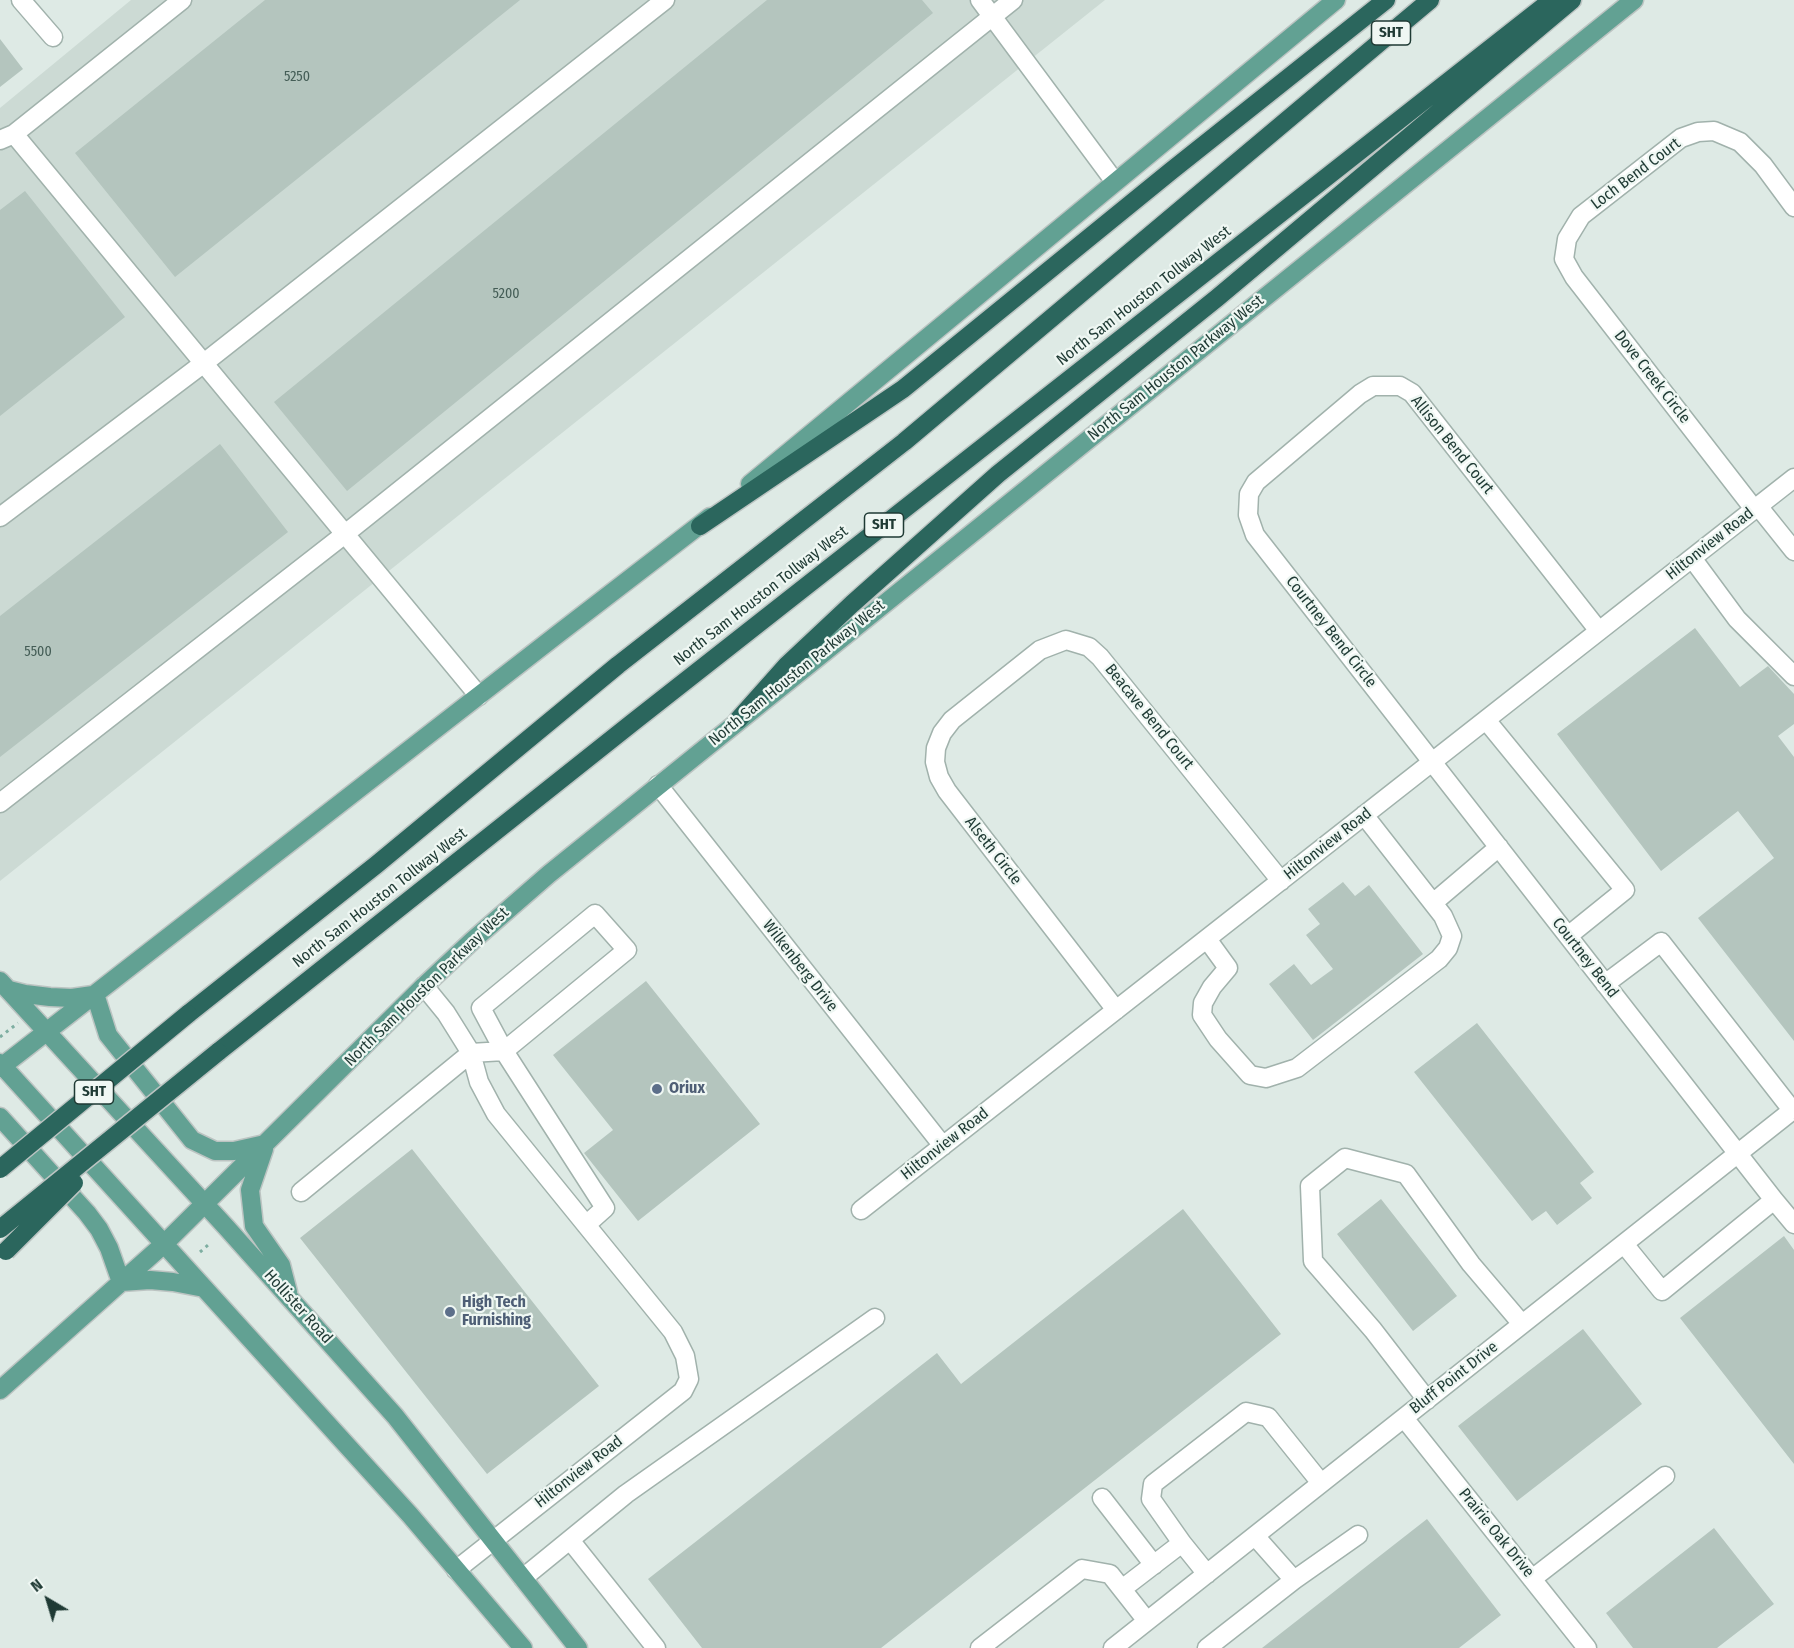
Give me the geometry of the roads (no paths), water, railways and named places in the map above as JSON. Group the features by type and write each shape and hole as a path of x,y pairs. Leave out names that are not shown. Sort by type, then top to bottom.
{"highway":[{"path":"700,526 903,388 1386,0"},
{"name":"North Sam Houston Tollway West","path":"0,1169 618,666 904,442 1430,0"},
{"name":"North Sam Houston Tollway West","path":"0,1229 218,1052 660,701 1552,0"},
{"path":"738,720 787,665 887,572 998,474 1217,298 1572,0"},
{"path":"3,1253 143,1114"}],"main road":[{"path":"523,1648 410,1515 1,1066 700,526 1336,0"},
{"name":"North Sam Houston Parkway West","path":"0,1390 164,1244 424,986 549,874 1634,0"},
{"path":"4,986 25,994 50,997 72,998 95,994"},
{"name":"Hollister Road","path":"4,986 48,1031 396,1416 578,1648"},
{"path":"95,994 108,1035 192,1140 215,1150 234,1151 266,1144"},
{"path":"0,1117 99,1228 121,1282 150,1280 204,1288"},
{"path":"266,1144 250,1190 254,1226 281,1265 290,1298"}],"street":[{"path":"21,0 53,37"},
{"path":"182,0 7,137 204,363 479,696"},
{"path":"0,517 204,363 665,0"},
{"path":"980,0 1115,182"},
{"path":"0,803 345,534 1013,0"},
{"name":"Loch Bend Court","path":"1567,239 1581,216 1681,138 1698,132 1714,131 1740,142 1763,165 1794,207"},
{"name":"Dove Creek Circle","path":"1567,239 1564,260 1574,277 1756,508 1794,551"},
{"name":"Allison Bend Court","path":"1249,494 1256,482 1359,394 1373,386 1400,386 1412,393 1599,631"},
{"name":"Hiltonview Road","path":"861,1210 1794,478"},
{"name":"Courtney Bend Circle","path":"1249,494 1248,515 1255,535 1432,762"},
{"path":"1692,558 1737,619 1794,676"},
{"name":"Beacave Bend Court","path":"989,691 1040,650 1066,640 1089,647 1100,657 1281,881"},
{"name":"Alseth Circle","path":"989,691 952,720 942,734 936,748 935,762 939,777 947,791 1116,1010"},
{"path":"1486,720 1625,890 1568,936"},
{"name":"Courtney Bend","path":"1432,762 1794,1224"},
{"name":"Wilkenberg Drive","path":"658,785 943,1146"},
{"path":"1207,939 1228,968 1212,987 1203,1003 1203,1015 1218,1039 1250,1075 1266,1078 1297,1068 1439,959 1448,948 1452,936 1443,916 1364,815"},
{"path":"1433,903 1499,848"},
{"path":"301,1191 471,1053 504,1051 627,950 596,914 482,1008 504,1051 605,1208 586,1225"},
{"path":"1605,984 1661,942 1793,1109"},
{"name":"Hiltonview Road","path":"424,986 446,1013 471,1053 479,1082 496,1114 672,1332 685,1356 689,1379 683,1391 456,1570"},
{"name":"Bluff Point Drive","path":"1113,1648 1793,1109"},
{"path":"1427,1400 1373,1330 1313,1261 1310,1186 1345,1158 1406,1174 1471,1264 1522,1324"},
{"path":"1624,1244 1662,1291 1774,1200"},
{"path":"523,1578 626,1494 876,1318"},
{"path":"1207,1574 1151,1499 1153,1484 1246,1412 1268,1417 1321,1483"},
{"name":"Prairie Oak Drive","path":"1404,1418 1583,1646"},
{"path":"1532,1579 1665,1476"},
{"path":"1102,1498 1154,1565"},
{"path":"1207,1648 1294,1580 1358,1535"},
{"path":"1255,1536 1294,1580"},
{"path":"570,1540 656,1648"},
{"path":"1122,1589 1182,1543"},
{"path":"980,1648 1082,1569 1110,1574 1147,1621"}],"place":[{"name":"Oriux","path":"657,1089"},
{"name":"High Tech Furnishing","path":"450,1312"}]}
